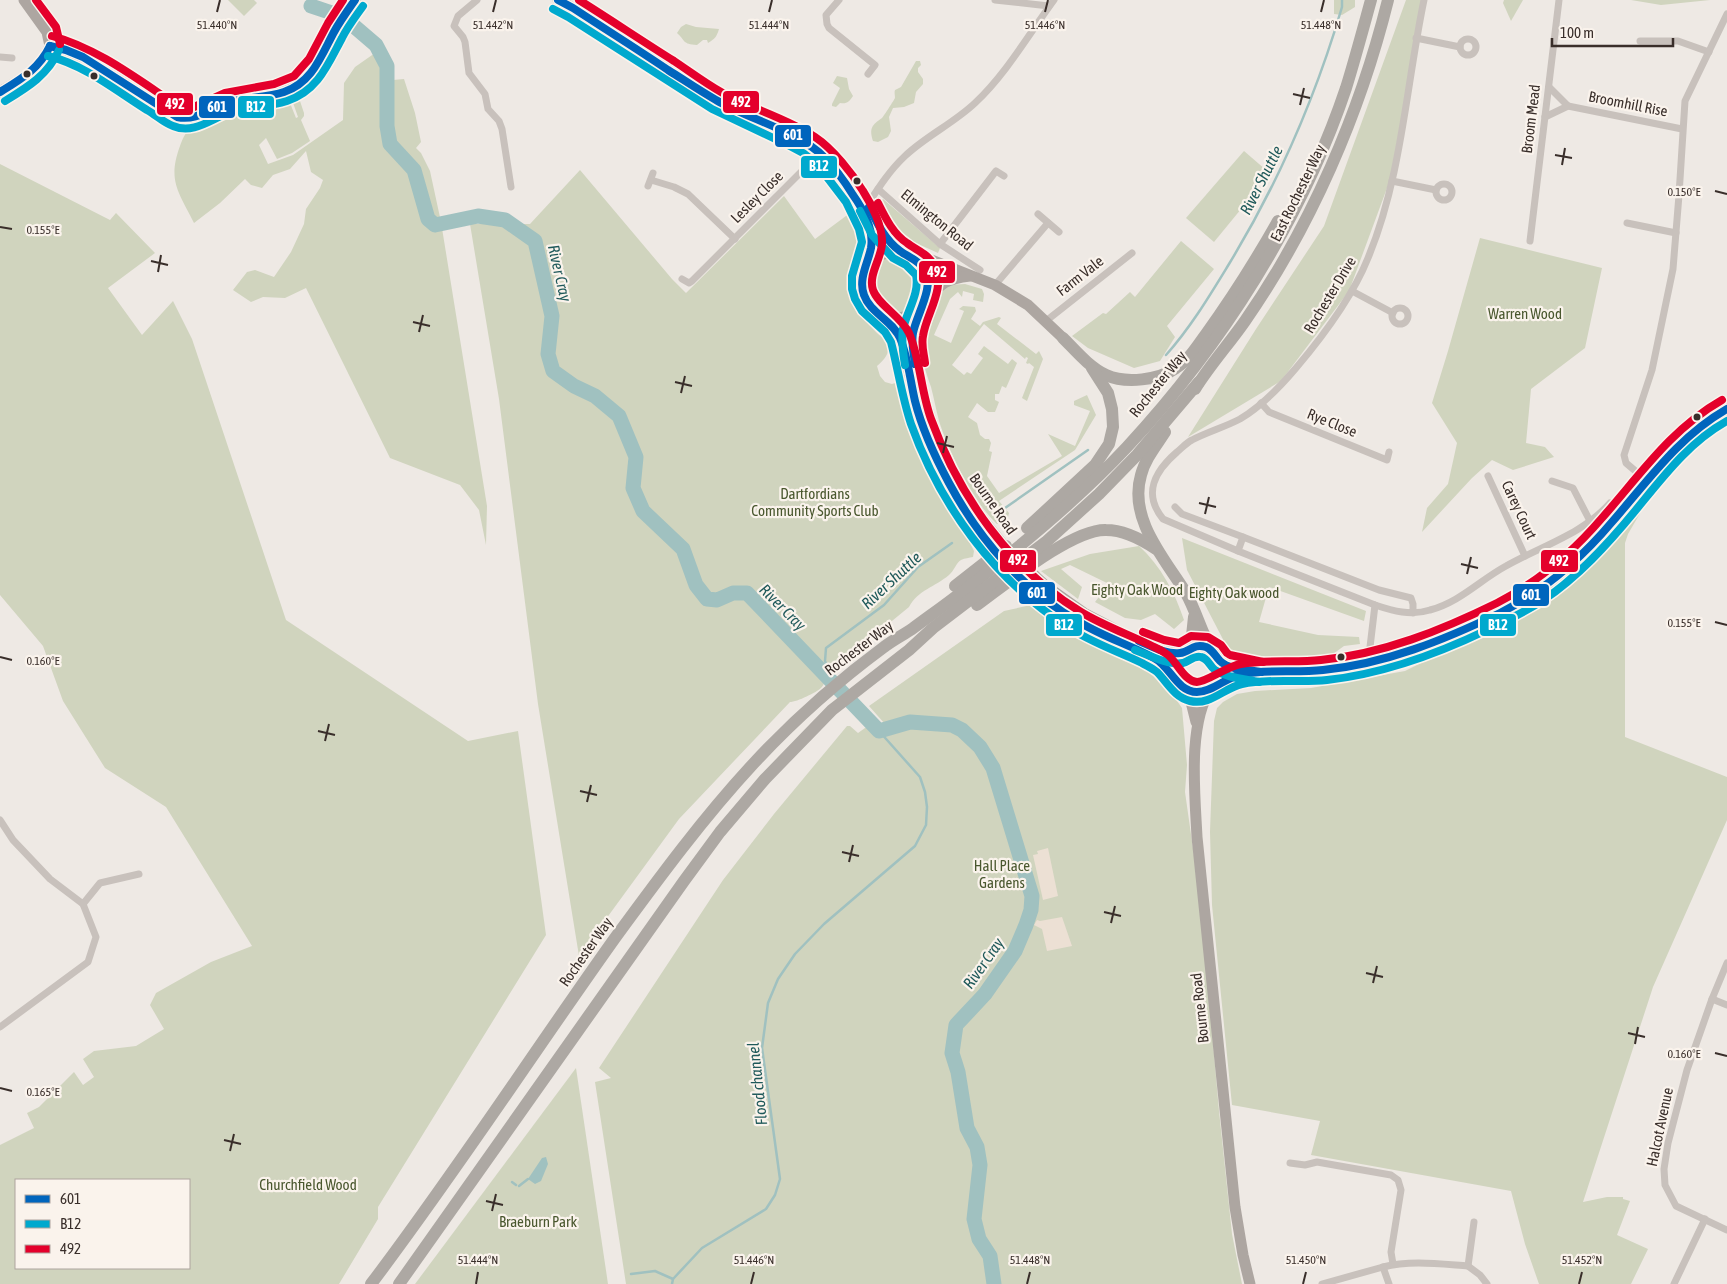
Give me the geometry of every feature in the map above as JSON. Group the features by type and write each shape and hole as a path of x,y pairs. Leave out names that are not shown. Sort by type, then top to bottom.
{"highway":[{"path":"1063,338 1088,362 1108,376 1115,378 1144,380 1164,375 1177,368 1188,358 1221,312 1265,244 1291,197 1357,49 1371,0"},
{"name":"East Rochester Way","path":"1199,382 1245,322 1291,246 1315,199 1360,93 1388,0"},
{"name":"Rochester Way","path":"371,1284 538,1050 585,980 682,847 719,801 758,758 847,676 991,570 1081,493 1131,442 1189,374 1231,316 1287,222 1332,124 1346,87 1357,49"},
{"path":"888,644 904,627 1022,533 1095,465 1102,456 1109,444 1112,427 1112,409 1108,393 1088,362"},
{"path":"1199,382 1146,462 1140,476 1138,496 1142,518 1160,552 1187,595 1200,630 1210,649"},
{"name":"Rochester Way","path":"399,1284 684,881 720,832 765,780 832,710 909,650 933,628 1047,541 1099,494 1137,455 1199,382"},
{"path":"909,650 941,631 1018,575 1068,542 1087,532 1107,530 1123,532 1142,540 1160,552"},
{"path":"1184,651 1192,636 1194,612"}],"main road":[{"path":"0,92 39,66 46,57 50,46 47,32 24,0"},
{"path":"50,46 83,57 177,117 185,119 201,115 230,102 287,91 299,85 307,79 316,66 342,19 356,0"},
{"path":"558,0 575,4 716,101 792,136 834,161 853,181 868,204 879,228 901,251 912,257 925,270 928,289 922,304"},
{"path":"822,155 855,196 869,226 872,243 862,278 862,288 864,296 872,308 884,317 903,318 912,314 944,282 976,273"},
{"path":"866,268 880,254 889,251 901,251 914,253 976,273 1028,305 1063,338"},
{"name":"Bourne Road","path":"922,304 913,332 912,342 915,365 923,395 937,438 951,469 984,530 1006,564 1032,581 1073,619 1108,638 1160,662 1182,686 1190,698 1197,727"},
{"name":"Bourne Road","path":"884,317 900,338 923,427 941,468 963,509 984,530"},
{"path":"1259,672 1233,667 1220,661 1210,649 1199,646 1184,651 1177,658 1174,671 1182,686 1192,692 1200,692 1240,674 1316,671 1370,662 1450,636 1484,621 1528,598 1548,585 1569,567 1610,524 1646,480 1685,439 1727,409"},
{"name":"Bourne Road","path":"1032,581 1046,586 1084,613 1128,636 1161,650 1184,651"},
{"path":"1213,686 1221,673 1220,661"},
{"name":"Bourne Road","path":"1213,686 1202,704 1197,727 1195,788 1197,837 1235,1207 1250,1284"}],"street":[{"path":"477,0 458,16 454,26 465,42 469,73 485,94 488,109 499,120 511,187"},
{"path":"839,0 826,15 826,24 828,28 876,65 868,74"},
{"path":"995,0 1052,3"},
{"name":"Rochester Drive","path":"1238,550 1163,519 1155,510 1152,492 1155,477 1168,459 1190,441 1240,419 1279,388 1315,346 1352,291 1368,259 1384,214 1392,181 1424,0"},
{"name":"Broom Mead","path":"1530,241 1559,0"},
{"path":"868,204 906,155 955,120 983,95 1037,26 1052,3"},
{"path":"1646,480 1626,463 1624,454 1652,370 1673,269 1685,101 1727,14"},
{"path":"1416,38 1460,47"},
{"path":"1640,41 1678,41 1709,52"},
{"path":"0,57 12,58"},
{"name":"Broomhill Rise","path":"1549,87 1568,106 1682,129"},
{"name":"Broomhill Rise","path":"1545,117 1568,106"},
{"name":"Lesley Close","path":"682,279 689,282 692,281 822,155"},
{"path":"940,244 996,170 1004,176"},
{"name":"Lesley Close","path":"651,180 674,187 688,194 735,239"},
{"path":"1392,181 1436,190"},
{"name":"Elmington Road","path":"878,189 976,273"},
{"path":"1038,214 1059,232"},
{"path":"995,284 1048,223"},
{"path":"1627,223 1676,233"},
{"name":"Farm Vale","path":"1046,321 1132,253"},
{"path":"1352,291 1393,313"},
{"name":"Rye Close","path":"1261,403 1268,412 1387,460 1388,452"},
{"name":"Carey Court","path":"1488,476 1525,556"},
{"path":"1552,481 1572,488 1590,521"},
{"path":"1243,537 1238,550 1374,604 1394,611 1413,613 1445,605 1471,591 1504,567 1578,529 1601,513 1610,503"},
{"path":"1175,507 1182,514 1379,590 1411,598 1413,613"},
{"path":"1370,662 1374,604"},
{"path":"0,820 13,840 50,879 83,904 96,937 88,962 0,1027"},
{"path":"83,904 100,883 139,874"},
{"name":"Halcot Avenue","path":"1727,963 1686,1070 1668,1144 1664,1169 1664,1185 1676,1206 1727,1230"},
{"path":"1712,999 1727,1005"},
{"path":"1290,1162 1305,1165 1317,1162 1391,1175 1398,1180 1401,1190 1391,1252 1393,1264"},
{"path":"1674,1284 1705,1219"},
{"path":"1468,1266 1474,1222"},
{"path":"1322,1284 1393,1264 1468,1266 1480,1274 1487,1284"},
{"path":"1383,1266 1389,1284"}],"green space":[{"path":"228,0 254,0 257,3 244,16"},
{"path":"1334,0 1355,0 1355,7 1342,15 1334,14"},
{"path":"1406,0 1423,0 1390,180 1349,291 1281,381 1188,437 1324,226"},
{"path":"1504,0 1523,0 1511,21 1503,3"},
{"path":"1631,0 1710,0 1661,5"},
{"path":"686,24 719,29 715,37 708,43 707,40 703,40 697,45 692,45 685,42 677,33"},
{"path":"375,53 383,65 383,77 393,80 404,79 415,113 421,142 416,148 421,153 430,171 441,222 487,506 486,545 479,510 460,485 390,458 306,288 285,298 263,297 251,302 233,290 247,272 255,270 274,277 291,252 304,224 306,209 323,180 311,172 306,151 290,169 273,175 262,188 251,185 245,179 220,203 194,223 176,186 176,158 183,139 190,129 216,114 266,100 277,99 278,108 280,108 279,99 288,98 296,118 298,117 291,97 298,95 304,113 301,120 310,141 292,153 277,159 266,138 259,145 268,164 293,155 343,120 344,83 355,67"},
{"path":"916,61 920,61 921,65 918,68 918,72 923,79 923,84 916,92 914,103 904,107 893,108 889,117 891,131 888,137 878,142 873,141 872,127 887,111 895,98 895,90 901,87"},
{"path":"837,76 847,78 849,89 853,96 848,102 840,103 836,107 832,106 832,104 840,88 833,83"},
{"path":"1244,151 1266,170 1255,192 1214,242 1186,218"},
{"name":"Churchfield Wood","path":"0,164 110,220 116,213 155,253 108,288 142,335 173,301 192,339 286,620 468,741 518,731 546,935 378,1207 378,1219 339,1284 0,1284 0,1145 34,1128 27,1113 39,1107 74,1072 83,1085 94,1077 83,1059 94,1051 136,1046 164,1029 150,1005 156,993 211,962 252,946 166,807 105,768 63,701 43,646 0,595"},
{"name":"Dartfordians Community Sports Club","path":"580,170 686,293 784,196 815,239 854,210 863,232 864,247 853,283 854,300 860,313 869,325 887,343 887,353 877,366 880,376 885,382 895,383 903,393 916,437 928,467 941,490 971,533 968,539 974,551 973,557 959,561 949,575 917,597 909,607 825,676 824,684 821,688 807,696 790,702 679,819 579,956 538,704 499,399 470,224 530,224"},
{"path":"883,199 940,248 938,253 896,234 886,227 876,207"},
{"path":"875,228 884,242 884,250 879,252 875,250"},
{"name":"Warren Wood","path":"1480,238 1602,268 1585,348 1531,389 1526,443 1545,447 1554,457 1513,470 1492,460 1472,478 1422,532 1427,508 1448,484 1457,443 1432,403"},
{"path":"1181,241 1214,269 1167,326 1175,337 1160,361 1134,368 1088,348 1072,336 1103,313 1106,314 1130,292 1135,297"},
{"path":"895,257 906,259 915,265 921,274 923,285 921,296 915,305 906,311 895,313 884,311 875,305 869,296 867,285 869,274 875,265 884,259"},
{"path":"965,284 982,289 984,294 983,302 973,300 974,294 963,291 962,297 958,292 950,299 934,335 951,343 964,311 959,309 963,306 975,307 976,311 971,319 980,326 983,322 1001,318 997,324 1036,354 1039,351 1043,359 1027,401 1022,398 1034,367 1026,363 1028,358 1026,357 1025,359 984,324 952,365 964,375 967,372 971,374 983,358 978,354 984,346 1008,364 1012,359 1017,363 1006,388 1002,386 999,394 995,394 995,400 999,402 995,412 988,412 977,403 968,417 977,423 980,435 985,439 989,439 991,443 989,451 992,452 987,476 999,493 1062,456 1048,434 1075,446 1090,411 1074,405 1074,401 1087,395 1096,415 1075,450 999,501 1009,513 1007,521 997,524 979,503 949,447 939,421 921,352 920,338 922,325 931,306 948,285"},
{"path":"1657,484 1628,534 1625,543 1625,737 1727,777 1727,820 1653,987 1583,1202 1607,1197 1623,1197 1623,1199 1630,1201 1617,1235 1648,1249 1631,1284 1539,1284 1525,1244 1511,1191 1311,1155 1320,1121 1232,1105 1212,905 1210,832 1214,721 1217,708 1237,694 1255,691 1311,688 1405,671 1523,612 1546,598 1587,563"},
{"name":"Eighty Oak wood","path":"1182,538 1366,611 1364,621 1269,587 1259,622 1318,635 1359,637 1360,644 1344,646 1326,659 1258,659 1228,649 1187,570"},
{"name":"Eighty Oak Wood","path":"1139,546 1161,571 1176,600 1184,620 1174,629 1155,614 1141,620 1125,618 1095,602 1109,584 1070,565 1061,569 1082,587 1078,599 1041,571 1090,554"},
{"name":"Hall Place Gardens","path":"1035,600 1078,629 1155,669 1182,708 1187,765 1185,792 1201,905 1232,1234 1242,1284 626,1284 595,1082 611,1078 599,1068 723,880 774,814 847,726 850,726 858,733 865,728 885,724 869,706 1004,611 1031,605"},
{"name":"Braeburn Park","path":"576,1068 608,1284 415,1284"}],"shaded area":[{"path":"1048,848 1058,896 1043,900 1033,855 1038,854 1037,851"},
{"path":"1062,917 1072,946 1047,951 1042,929 1034,925 1037,920"}],"water":[{"path":"546,1157 548,1164 541,1181 535,1184 528,1179 542,1158"}],"waterway":[{"name":"River Shuttle","path":"1166,355 1192,322 1215,287 1247,233 1280,171 1320,74 1342,7 1342,0"},
{"name":"River Cray","path":"311,6 335,14"},
{"name":"River Cray","path":"348,21 376,45 387,66 387,126 390,144 414,170 428,219 435,225 478,216 505,220 535,241 552,316 548,354 553,371 574,386 595,396 619,416 636,457 633,488 643,511 683,549 696,585 707,599 717,600 733,593 747,593 879,731 910,722 952,725 962,730 980,747 993,768 1032,896 1031,910 1015,951 985,994 956,1025 952,1053 958,1072 967,1128 977,1147 980,1165 974,1219 979,1239 990,1256 994,1284"},
{"name":"River Shuttle","path":"1005,508 1088,450"},
{"name":"River Shuttle","path":"834,682 825,661 826,648 884,605 918,567 952,543"},
{"name":"Flood channel","path":"672,1284 673,1279 702,1248 766,1209 775,1195 780,1179 762,1048 768,1003 778,979 795,954 824,924 915,846 926,825 927,807 920,777 879,731"},
{"path":"519,1186 528,1179"},
{"path":"512,1182 516,1185"},
{"path":"631,1274 655,1271 673,1279"}],"transit line":[{"name":"492","path":"36,0 56,27 60,44"},
{"name":"492","path":"52,36 69,41 102,57 181,108 194,107 225,93 274,84 294,76 309,59 328,23 343,0"},
{"name":"601","path":"50,46 83,57 177,117 191,117 234,101 284,92 294,88 315,68 336,28 355,0"},
{"name":"601","path":"558,0 710,97 801,140 828,161 857,201 864,213 871,234 871,248 862,283 864,295 871,307 892,326 900,338 915,401 925,432 949,483 974,524 1005,562 1041,596 1090,628 1154,658 1184,688 1190,691 1209,690 1230,678 1242,674 1323,670 1369,662 1436,641 1500,613 1532,595 1574,562 1600,536 1679,446 1709,420 1727,409"},
{"name":"492","path":"579,0 715,88 804,130 822,142 848,169 870,203 881,231 882,244 873,273 873,290 880,301 901,321 909,333 916,353 931,419 956,476 972,503 1010,552 1055,595 1090,617 1163,651 1184,675 1192,681 1201,681 1241,664 1321,660 1367,652 1412,639 1497,603 1526,586 1554,566 1591,531 1643,469 1672,439 1687,425 1722,400"},
{"name":"B12","path":"48,56 75,65 170,125 181,128 196,127 231,112 273,105 287,101 307,91 321,76 347,29 363,6"},
{"name":"B12","path":"553,9 712,109 788,145 803,153 817,164 846,202 859,229 862,242 852,276 852,289 855,299 862,311 885,332 891,342 905,404 923,454 937,483 972,538 1015,586 1040,607 1084,637 1153,669 1175,693 1184,699 1197,702 1204,701 1235,686 1253,682 1327,680 1389,668 1429,655 1468,639 1529,609 1555,592 1580,571 1614,536 1677,461 1701,439 1727,421"},
{"name":"601","path":"0,92 35,67 50,46"},
{"name":"B12","path":"5,101 36,80 49,67 59,50"},
{"name":"492","path":"878,203 898,235 929,258 937,273 937,291 922,339 925,363"},
{"name":"601","path":"869,207 890,242 920,264 925,270 928,284 913,333 912,345 915,364"},
{"name":"B12","path":"860,211 872,235 893,258 906,265 916,275 915,295 902,333 905,365"},
{"name":"492","path":"1143,632 1164,640 1179,643 1191,636 1208,637 1221,645 1230,655 1263,662"},
{"name":"601","path":"1139,641 1170,653 1183,652 1198,646 1206,647 1224,664 1239,669 1261,672"},
{"name":"B12","path":"1135,650 1178,664 1194,657 1201,657 1206,659 1220,673 1259,682"}]}
